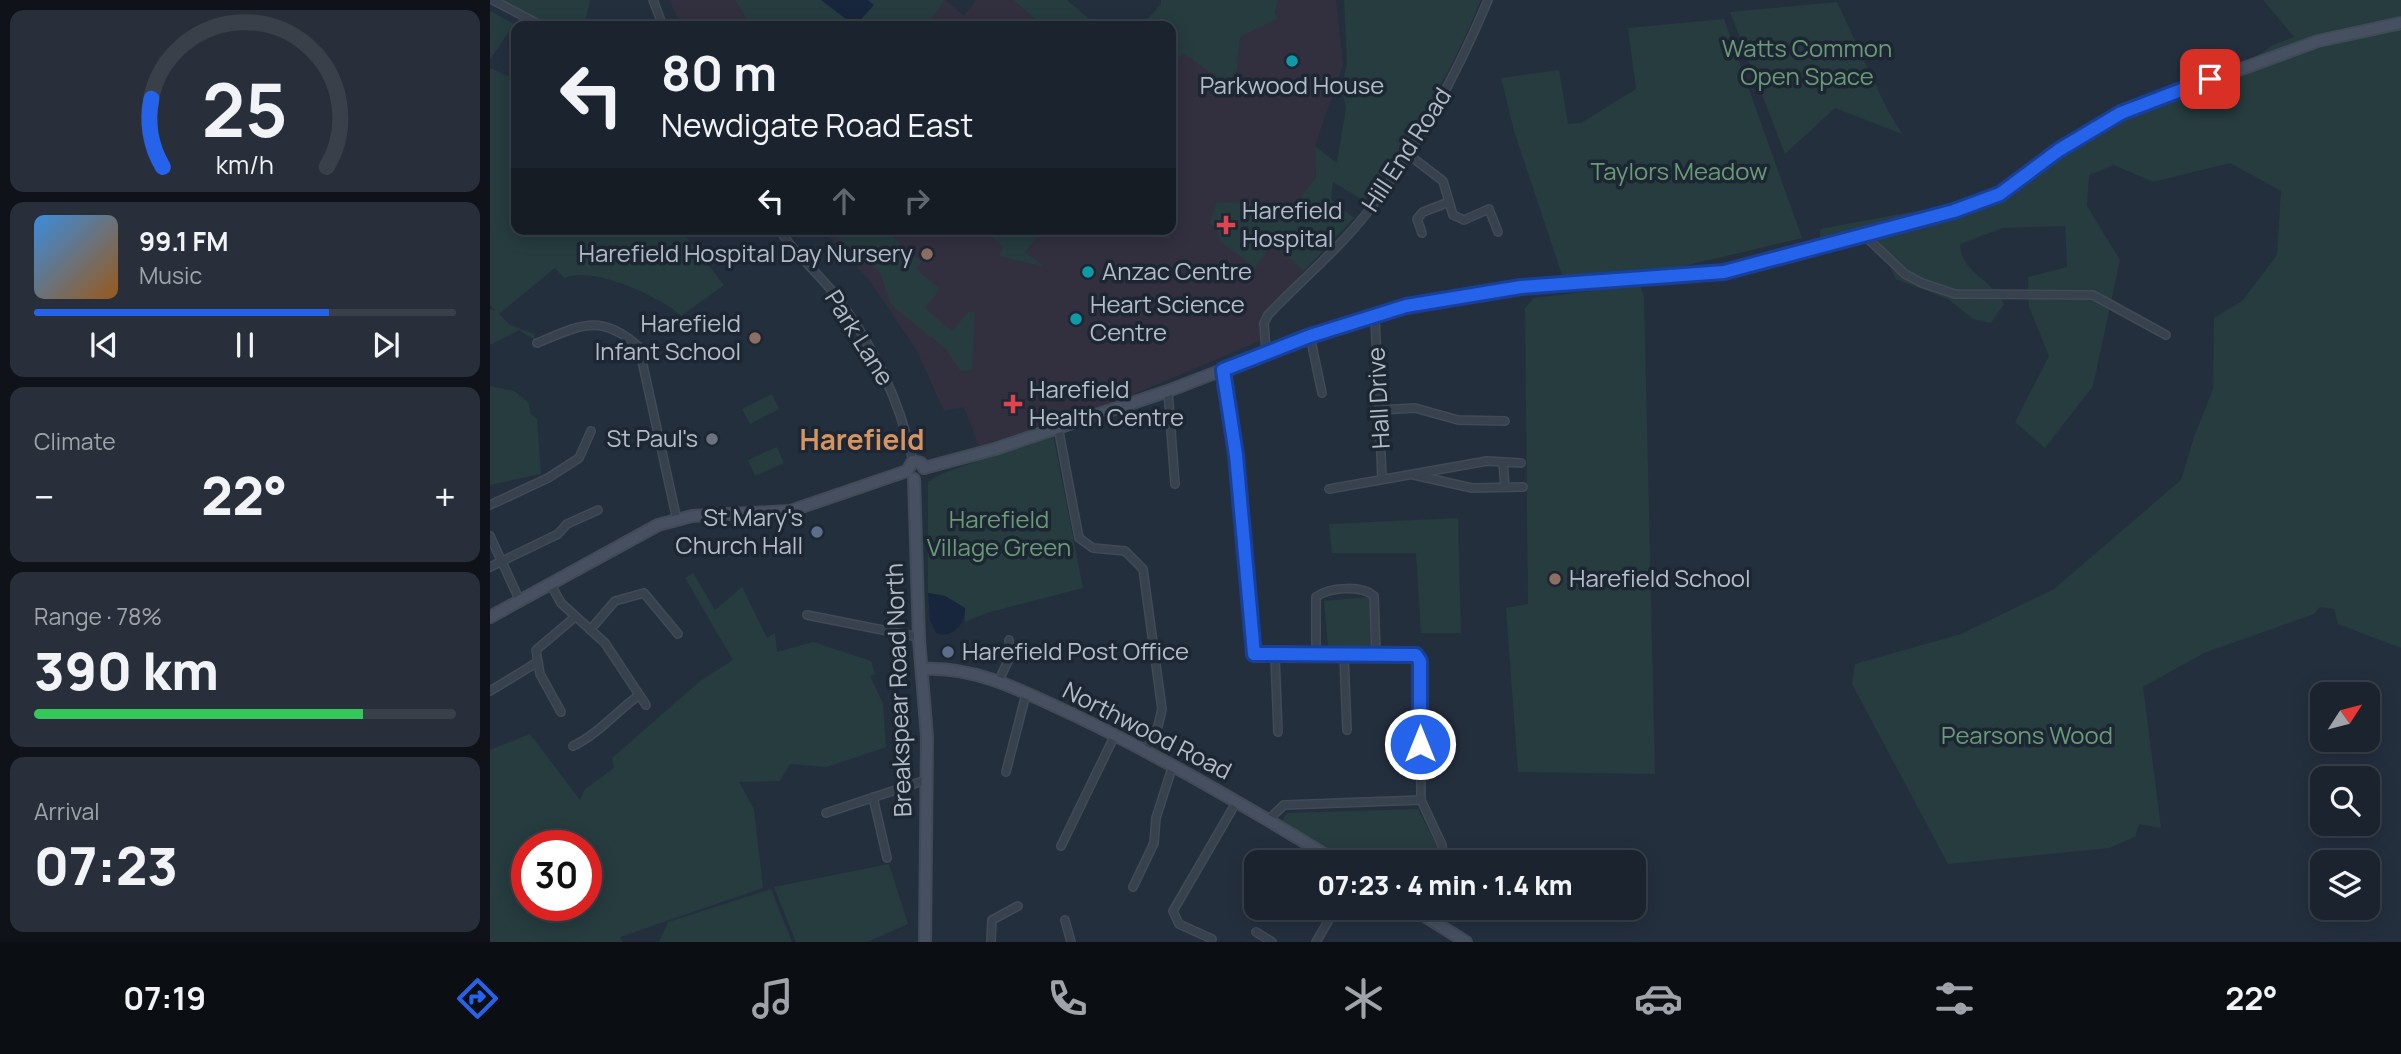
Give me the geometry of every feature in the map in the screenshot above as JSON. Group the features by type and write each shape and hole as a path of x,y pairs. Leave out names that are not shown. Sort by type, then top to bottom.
{"street":[{"path":"493,0 533,21"},
{"path":"653,0 661,21"},
{"name":"Hill End Road","path":"1266,352 1264,323 1268,314 1364,216 1409,156 1460,65 1488,0"},
{"path":"490,617 658,524 692,516 790,510 911,470 922,476 924,468 975,455 1168,391 1310,336 1406,306 1521,287 1724,272 1954,211 2000,194 2083,135 2132,108 2318,41 2401,23"},
{"path":"1409,156 1443,181 1453,215 1464,220 1489,209 1498,232"},
{"path":"1422,233 1417,219 1423,212 1449,202"},
{"name":"Park Lane","path":"784,235 831,290 876,355 892,387 911,470"},
{"path":"1864,235 1896,267 1922,284 1955,294 2093,295 2166,335"},
{"name":"Hall Drive","path":"1375,317 1382,478"},
{"path":"537,343 583,325 595,324 639,347 677,520"},
{"path":"1310,336 1322,393"},
{"path":"1223,370 1236,455 1254,654 1275,656 1409,653 1420,661 1421,800 1442,850"},
{"path":"1168,391 1175,484"},
{"path":"1380,410 1415,408 1458,420 1505,421"},
{"path":"1058,427 1079,538 1093,548 1125,551 1143,569 1162,709 1161,720 1146,751"},
{"path":"490,505 548,478 579,458 591,431"},
{"name":"Hall Drive","path":"1329,489 1487,461 1521,463"},
{"path":"1503,462 1505,487"},
{"name":"Breakspear Road North","path":"911,470 918,637 923,669 926,780 925,942"},
{"name":"Hall Drive","path":"1409,474 1472,488 1523,487"},
{"path":"490,567 558,534 567,524 598,510"},
{"path":"490,536 520,601"},
{"path":"551,585 575,617 605,643 646,705"},
{"path":"1316,655 1316,597 1323,592 1363,590 1374,596 1376,654"},
{"path":"590,630 615,601 644,593 678,634"},
{"path":"807,615 918,637"},
{"path":"561,712 536,663 536,650 575,617"},
{"path":"998,682 1010,657 1009,639"},
{"path":"1344,654 1347,730"},
{"path":"1275,656 1278,733"},
{"path":"490,691 536,663"},
{"name":"Northwood Road","path":"923,669 955,669 1026,694 1173,765 1318,850"},
{"path":"1006,772 1026,694"},
{"path":"573,746 594,736 608,719 638,696"},
{"path":"1061,846 1115,735"},
{"path":"1133,887 1154,844 1156,818 1173,765"},
{"path":"826,813 926,780"},
{"path":"873,797 887,858"},
{"path":"1268,820 1284,804 1421,800"},
{"path":"1212,939 1179,924 1173,911 1237,801"},
{"path":"991,942 992,920 1018,906"},
{"path":"1065,920 1071,942"},
{"path":"1316,942 1329,920"},
{"path":"1438,920 1466,942"},
{"path":"1256,932 1272,942"}],"shaded area":[{"path":"669,0 814,0 827,21 680,21"},
{"path":"945,0 964,16 976,0 1013,0 1037,21 930,21"},
{"name":"Harefield Hospital","path":"1278,0 1336,0 1343,64 1315,146 1316,177 1269,241 1304,271 1259,321 1262,340 1070,421 981,451 964,407 944,411 916,349 870,281 828,235 1176,235 1176,61 1183,52 1237,70 1240,37 1278,19 1275,12"}],"green space":[{"path":"503,0 590,0 585,21 543,21"},
{"path":"735,0 945,0 930,21 748,21"},
{"path":"1013,0 1067,0 1091,21 1037,21"},
{"path":"1161,0 1278,0 1275,12 1278,19 1240,37 1237,70 1227,84 1183,53 1176,62 1176,21 1146,21 1161,4"},
{"path":"1344,0 1481,0 1430,105 1364,201 1333,182 1331,199 1354,218 1304,271 1272,245 1255,268 1220,241 1218,231 1210,223 1216,203 1239,202 1267,214 1274,213 1284,220 1316,177 1315,146 1337,163 1346,108 1342,90 1347,61"},
{"name":"Pearsons Wood","path":"2263,0 2401,0 2401,648 2338,624 2334,609 2320,607 2314,614 2204,653 2143,687 2161,828 2139,824 2135,837 2109,848 1948,864 1852,684 1855,664 1961,634 2054,589 2181,480 2213,389 2214,318 2242,301 2277,255 2281,191 2230,163 2153,182 2114,165 2089,175 2087,206 2120,260 2093,386 2045,448 2015,422 2049,356 2029,307 2028,277 2067,267 2065,226 2003,228 1960,244 1962,254 1971,269 1999,295 2004,304 1991,323 1973,319 1948,299 1896,279 1876,237 1820,249 1820,229 2002,195 2096,128 2233,73 2273,45 2294,37"},
{"name":"Watts Common Open Space","path":"1837,2 1887,109 1902,134 1835,108 1785,154 1730,12"},
{"path":"490,11 511,22 511,28 490,60"},
{"name":"Taylors Meadow","path":"1724,19 1802,238 1679,267 1579,278 1562,275 1514,131 1501,78 1559,70 1568,124 1581,123 1636,89 1628,28"},
{"path":"490,68 511,78 511,235 685,235 724,285 681,316 658,300 625,285 591,276 576,275 564,278 555,268 499,314 510,325 534,334 535,340 519,330 490,345 490,309 496,311 490,305"},
{"path":"834,235 890,235 922,262 916,269 940,289 925,308 952,331 968,312 975,312 972,370 960,371 946,349 891,305 880,272"},
{"path":"990,235 1039,235 1025,252 1045,267 1000,256 1003,247"},
{"name":"Harefield School","path":"1640,285 1644,296 1655,774 1518,772 1506,608 1528,604 1525,308 1534,298"},
{"path":"490,386 514,391 528,402 531,414 537,419 541,474 490,485"},
{"path":"772,394 779,409 750,424 742,409"},
{"name":"Harefield Village Green","path":"1053,434 1083,588 986,613 965,622 965,608 945,596 928,593 928,482 941,474"},
{"path":"777,447 784,463 755,476 748,460"},
{"path":"1458,518 1461,633 1421,633 1416,553 1332,553 1329,524"},
{"path":"693,573 715,610 742,587 767,638 775,633 777,652 813,642 871,661 875,674 870,676 883,704 886,747 826,767 790,764 780,781 739,782 754,809 763,888 620,937 623,942 490,942 490,750 530,734 580,800 585,789 614,768 612,758 700,681 733,660 685,578"},
{"path":"1369,597 1372,646 1328,646 1324,601"},
{"path":"1418,809 1437,850 1321,850 1280,824 1287,813"},
{"path":"889,864 908,924 867,942 796,942 774,887"},
{"path":"771,889 792,942 659,942 668,922"}],"water":[{"path":"821,0 868,0 874,5 860,21 848,21"},
{"path":"928,593 945,596 965,608 961,625 953,632 936,633 930,621"}],"place":[{"name":"Parkwood House","path":"1292,61"},
{"name":"Harefield Hospital","path":"1226,225"},
{"name":"Harefield Hospital Day Nursery","path":"927,254"},
{"name":"Anzac Centre","path":"1088,272"},
{"name":"Heart Science Centre","path":"1076,319"},
{"name":"Harefield Infant School","path":"755,338"},
{"name":"Harefield Health Centre","path":"1013,404"},
{"name":"St Paul's","path":"712,439"},
{"name":"St Mary's Church Hall","path":"817,532"},
{"name":"Harefield School","path":"1555,579"},
{"name":"Harefield Post Office","path":"948,652"}],"district":[{"name":"Harefield","path":"862,440"}],"route":[{"path":"1420,744 1420,661 1416,655 1264,657 1254,654 1236,455 1223,370 1310,336 1406,306 1521,287 1724,272 1954,211 2000,194 2059,150 2121,113 2210,79"}]}
